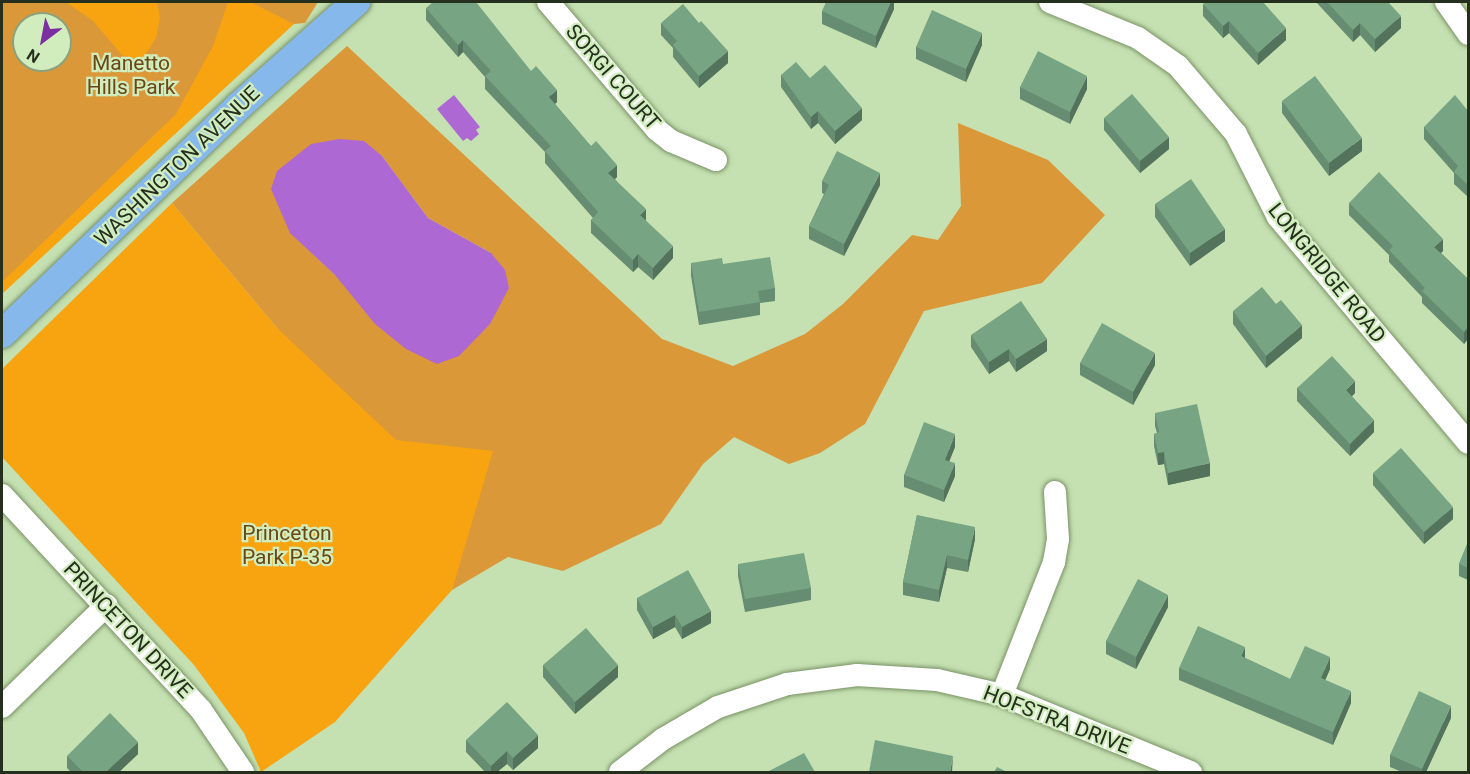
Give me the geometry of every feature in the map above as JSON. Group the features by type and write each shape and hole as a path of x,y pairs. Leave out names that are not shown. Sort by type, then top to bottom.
{"main road":[{"name":"WASHINGTON AVENUE","path":"2,334 239,106 357,2"}],"street":[{"name":"SORGI COURT","path":"548,2 657,130 671,141 716,160"},
{"name":"LONGRIDGE ROAD","path":"1050,2 1138,38 1178,66 1236,134 1278,217 1468,443"},
{"path":"1446,2 1468,34"},
{"path":"1002,695 1054,561 1058,539 1055,492"},
{"name":"PRINCETON DRIVE","path":"2,495 107,605 201,710 243,772"},
{"path":"2,707 107,605"},
{"name":"HOFSTRA DRIVE","path":"620,772 663,739 718,707 815,678 896,675 1002,695 1191,772"}],"green space":[{"name":"Manetto Hills Park","path":"2,2 282,2 294,24 2,294"},
{"name":"Manetto Hills Park","path":"2,2 66,2 93,21 122,55 141,61 156,38 160,18 157,2 228,2 213,46 176,114 2,282"},
{"path":"250,2 318,2 305,23 294,24"},
{"path":"347,46 662,339 733,366 805,334 843,304 912,235 938,240 961,206 958,123 1048,160 1105,215 1042,283 924,311 865,424 820,453 789,464 734,437 703,464 661,524 563,571 508,557 452,590 493,451 396,440 278,329 172,203","holes":["382,156 428,218 491,253 335,275 291,233"]},
{"name":"Princeton Park P-35","path":"172,203 278,329 514,429 452,590 335,722 261,772 244,733 194,665 2,457 2,369"}],"shaded area":[{"path":"454,95 480,127 476,130 479,134 471,141 467,138 463,141 437,109"},
{"path":"339,139 364,141 382,156 428,218 491,253 505,270 509,288 490,324 459,356 437,364 406,349 375,324 335,275 290,233 271,189 277,171 311,144"}],"building":[{"path":"433,2 476,2 531,71 536,66 557,90 549,97 591,146 596,141 617,165 608,173 646,209 640,215 673,246 653,268 638,254 633,260 591,220 598,212 545,151 551,146 485,76 491,71 463,40 458,45 426,8"},
{"path":"826,2 891,2 876,36 822,11"},
{"path":"1206,2 1263,2 1286,28 1258,53 1229,21 1223,26 1203,4"},
{"path":"1327,2 1388,2 1401,16 1375,39 1360,23 1353,30"},
{"path":"683,4 728,51 699,76 673,45 677,41 661,23"},
{"path":"932,10 982,33 966,69 916,47"},
{"path":"1038,51 1087,76 1070,112 1020,87"},
{"path":"796,62 810,78 825,65 862,108 835,131 818,111 811,117 781,75"},
{"path":"1315,76 1362,138 1329,163 1282,101"},
{"path":"1132,94 1169,137 1140,161 1104,118"},
{"path":"1455,95 1468,111 1468,185 1454,172 1458,166 1424,127"},
{"path":"837,151 880,173 844,244 809,226 829,185 822,181"},
{"path":"1379,172 1443,239 1434,247 1468,279 1468,327 1464,332 1422,291 1425,288 1389,250 1393,246 1349,203"},
{"path":"1191,179 1225,229 1190,253 1155,204"},
{"path":"770,257 775,288 758,291 760,302 699,312 691,263 722,258 723,264"},
{"path":"1262,287 1276,304 1281,300 1302,325 1266,356 1233,311"},
{"path":"1021,301 1047,339 1016,359 1009,349 989,362 971,335"},
{"path":"1102,323 1155,353 1133,392 1080,363"},
{"path":"1332,356 1355,381 1346,390 1374,420 1350,444 1297,388"},
{"path":"1197,404 1210,463 1168,473 1164,452 1158,453 1154,434 1159,432 1155,413"},
{"path":"924,422 955,434 945,460 955,463 944,490 904,475"},
{"path":"1401,448 1453,507 1424,532 1373,473"},
{"path":"917,515 975,527 968,560 947,555 939,590 903,582"},
{"path":"1468,542 1468,568 1459,564"},
{"path":"804,553 811,588 745,599 738,564"},
{"path":"688,570 711,611 682,627 675,615 653,627 637,598"},
{"path":"1138,579 1168,595 1136,657 1106,641"},
{"path":"1198,626 1245,647 1241,656 1290,679 1305,646 1330,657 1321,678 1351,691 1333,732 1179,668"},
{"path":"586,628 618,665 575,702 543,665"},
{"path":"1419,691 1451,706 1422,769 1390,755"},
{"path":"507,702 538,735 513,758 507,751 491,766 466,740"},
{"path":"110,713 138,742 106,772 83,772 67,756"},
{"path":"875,740 953,756 950,772 869,772"},
{"path":"804,753 815,772 767,772"},
{"path":"997,767 1007,772 994,772"}]}
